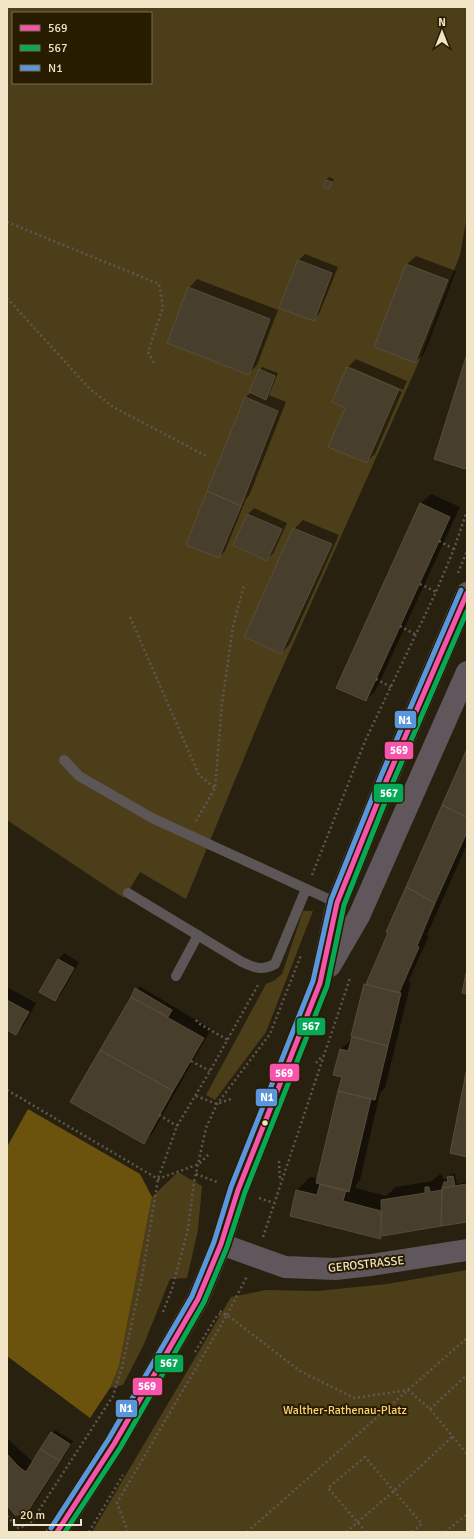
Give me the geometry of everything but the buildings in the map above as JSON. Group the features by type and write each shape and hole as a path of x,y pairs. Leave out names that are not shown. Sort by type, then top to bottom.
{"main road":[{"path":"320,983 336,903 387,779 467,593"},
{"path":"57,1532 114,1444 198,1299 220,1244 238,1190 320,983 359,916 467,672"},
{"name":"GEROSTRASSE","path":"220,1244 285,1267 335,1269 467,1250"}],"lane":[{"path":"64,760 79,776 152,818 336,903"},
{"path":"128,893 254,968 267,968 275,964 306,889"},
{"path":"176,976 198,935"}],"path":[{"path":"7,222 160,284 163,307 148,352 154,364"},
{"path":"7,298 89,388 113,407 208,457"},
{"path":"306,889 366,739 436,592 454,549 467,511"},
{"path":"439,541 454,549"},
{"path":"420,584 436,592"},
{"path":"187,835 215,788 222,702 233,627 244,585"},
{"path":"130,618 199,775 215,788"},
{"path":"400,626 416,635"},
{"path":"376,680 391,687"},
{"path":"160,1318 172,1289 188,1229 194,1182 206,1128 217,1104 270,1034 303,950"},
{"path":"18,1527 7,1516 18,1528 30,1524 113,1396 122,1367 142,1277 158,1179 177,1126 228,1040 267,968"},
{"path":"128,1532 116,1503 227,1315 257,1256 280,1183 352,971"},
{"path":"196,1020 198,1023 228,1040"},
{"path":"316,1063 324,1053"},
{"path":"191,1061 210,1071"},
{"path":"7,1090 158,1179"},
{"path":"196,1096 217,1104 230,1099"},
{"path":"160,1115 177,1126"},
{"path":"158,1179 199,1164 209,1154"},
{"path":"279,1162 280,1183"},
{"path":"198,1299 227,1315 300,1371 354,1398 408,1390 430,1409 467,1454"},
{"path":"247,1532 467,1338"},
{"path":"430,1409 467,1375"},
{"path":"346,1532 394,1491 452,1437"},
{"path":"366,1532 328,1488 365,1457 422,1524 412,1532"},
{"path":"446,1532 467,1514"}],"green space":[{"path":"7,7 467,7 467,216 460,255 417,366 268,700 186,899 140,872 124,898 7,820"},
{"path":"303,911 313,911 266,1032 215,1100 206,1095 266,984 275,980 282,974"},
{"path":"178,1172 202,1186 198,1230 187,1278 170,1279 144,1344 123,1385 110,1388 119,1366 152,1197"},
{"name":"Walther-Rathenau-Platz","path":"467,1270 467,1530 465,1532 92,1532 231,1297 266,1290 317,1291 387,1284"}],"shaded area":[{"path":"28,1109 140,1174 152,1197 119,1366 110,1388 90,1418 7,1356 7,1147"}],"transit line":[{"name":"N1","path":"51,1528 108,1440 192,1296 214,1242 231,1187 313,981 331,900 381,776 461,590"},
{"name":"569","path":"57,1532 114,1444 198,1299 221,1244 238,1190 320,983 337,903 387,779 467,593"},
{"name":"567","path":"65,1532 120,1448 204,1302 227,1247 245,1192 327,986 344,905 393,782 467,611"}]}
